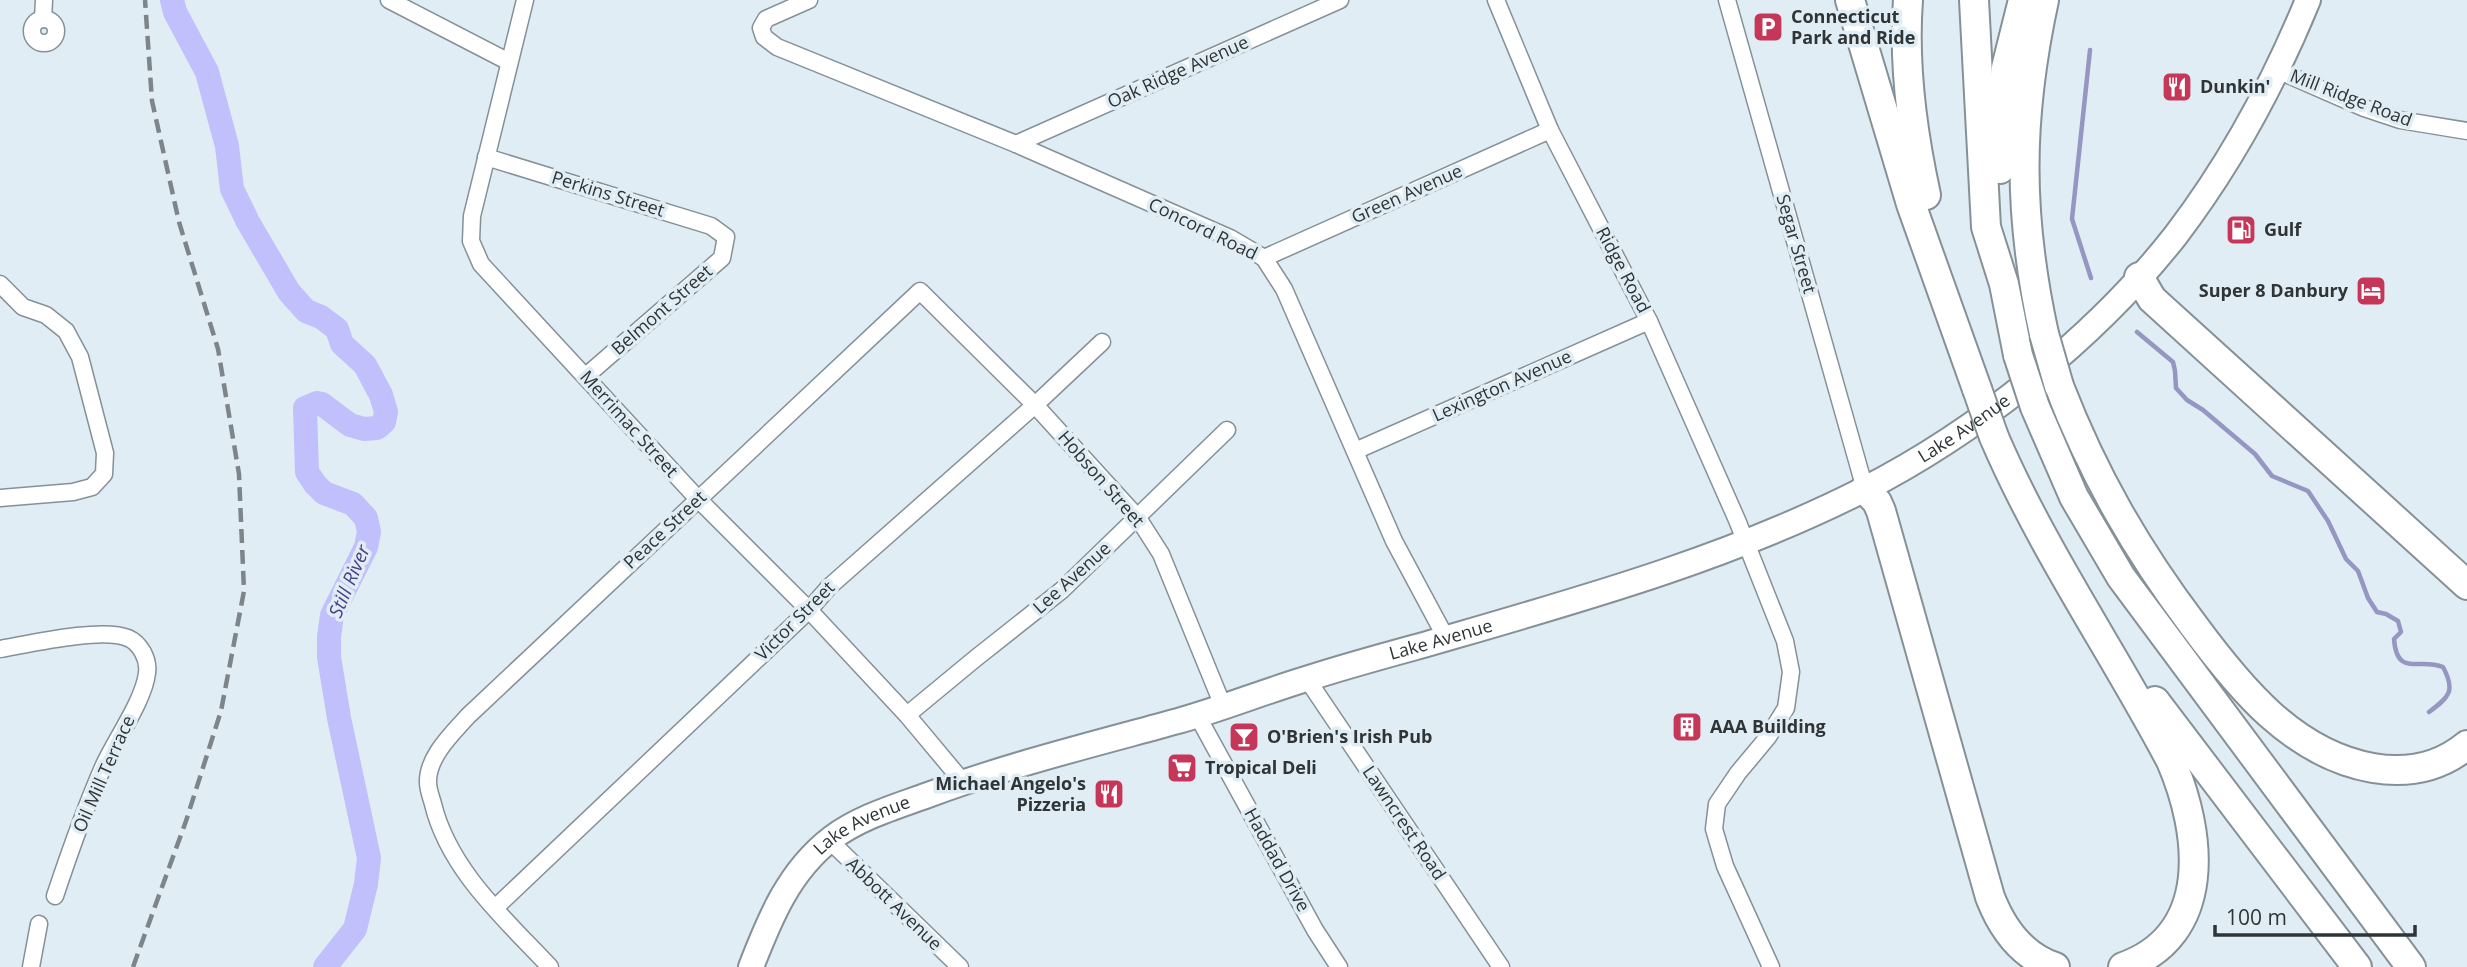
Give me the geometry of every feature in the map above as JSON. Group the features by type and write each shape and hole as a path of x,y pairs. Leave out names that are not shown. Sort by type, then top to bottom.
{"highway":[{"path":"1850,0 1911,204 1994,437 2012,480 2171,761 2186,799 2194,839 2194,879 2184,914 2160,945 2144,958 2123,967"},
{"path":"1909,0 1907,57 1917,154 1977,389"},
{"path":"1974,0 1986,227 2004,284 2018,355 2035,407 2074,497 2121,577 2411,967"},
{"path":"2004,284 2000,137 2006,68 2023,0"},
{"path":"2044,0 2028,89 2024,184 2026,225 2031,269 2044,334 2059,386 2077,434 2098,478 2145,558 2216,655 2242,687 2277,721 2318,748 2339,758 2388,770 2433,766 2455,755 2467,745"},
{"path":"2138,277 2160,289 2467,568"},
{"path":"2138,277 2152,299 2467,585"},
{"path":"1865,489 1867,514 1978,902 1995,936 2024,967"},
{"path":"1865,489 1881,511 1994,906 2005,929 2017,943 2033,956 2054,967"},
{"path":"2060,563 2144,687 2357,967"}],"main road":[{"name":"Lake Avenue","path":"751,967 770,916 795,873 829,840 869,816 963,782 1197,715 1307,679 1615,589 1746,542 1865,489 1939,446 2015,392 2081,335 2172,239 2204,195 2246,127 2277,70 2308,0"}],"street":[{"path":"43,19 44,0"},
{"path":"389,0 509,62"},
{"name":"Merrimac Street","path":"525,0 472,216 471,241 481,264 698,499 809,610 907,715 963,782"},
{"name":"Concord Road","path":"808,0 766,19 761,28 764,37 777,47 1016,145 1230,238 1264,258 1284,289 1394,541 1446,638"},
{"name":"Oak Ridge Avenue","path":"1016,145 1340,0"},
{"name":"Ridge Road","path":"1496,0 1550,131 1649,321 1746,542 1785,641 1791,672 1786,708 1768,737 1717,804 1714,829 1724,866 1771,967"},
{"name":"Segar Street","path":"1727,0 1865,489"},
{"name":"Mill Ridge Road","path":"2277,70 2364,108 2400,120 2467,131"},
{"name":"Green Avenue","path":"1264,258 1550,131"},
{"name":"Perkins Street","path":"486,157 711,226 726,237"},
{"name":"Belmont Street","path":"586,376 722,258 726,237"},
{"path":"0,284 23,307 46,315 66,331 80,357 105,453 104,474 92,486 73,492 0,498"},
{"name":"Hobson Street","path":"920,291 1035,405 1138,518 1161,554 1223,706"},
{"name":"Peace Street","path":"495,908 463,868 437,821 427,782 438,750 468,716 920,291"},
{"name":"Lexington Avenue","path":"1355,451 1649,321"},
{"name":"Victor Street","path":"495,908 809,610 829,587 1035,405 1102,342"},
{"name":"Lee Avenue","path":"907,715 1062,590 1227,430"},
{"name":"Oil Mill Terrace","path":"0,649 108,633 129,638 144,652 148,671 142,692 81,818 55,896"},
{"name":"Lawncrest Road","path":"1307,679 1501,967"},
{"name":"Haddad Drive","path":"1197,715 1315,930 1339,967"},
{"name":"Abbott Avenue","path":"829,840 960,967"},
{"path":"495,908 550,967"},
{"path":"31,967 39,924"}],"waterway":[{"name":"Still River","path":"172,0 175,12 207,72 227,146 232,189 248,222 289,292 306,311 321,317 337,329 342,344 365,365 381,395 386,412 384,422 377,428 364,429 350,425 322,404 317,403 305,408 307,472 324,493 353,504 366,518 369,532 366,547 332,615 329,637 329,657 339,718 369,858 355,929 325,967"},
{"path":"2090,50 2072,219 2091,278"},
{"path":"2137,332 2173,362 2176,388 2187,400 2203,410 2255,454 2272,476 2308,491 2328,521 2346,559 2358,571 2368,598 2377,612 2398,621 2401,632 2394,639 2400,658 2411,664 2443,667 2450,688 2446,697 2429,712"}],"railway":[{"path":"133,967 186,821 221,711 244,591 239,474 218,349 179,222 152,101 145,0"}],"place":[{"name":"Connecticut Park and Ride","path":"1768,27"},
{"name":"Dunkin'","path":"2177,87"},
{"name":"Gulf","path":"2241,230"},
{"name":"Super 8 Danbury","path":"2371,291"},
{"name":"AAA Building","path":"1687,727"},
{"name":"O'Brien's Irish Pub","path":"1244,737"},
{"name":"Tropical Deli","path":"1182,768"},
{"name":"Michael Angelo's Pizzeria","path":"1109,794"}]}
